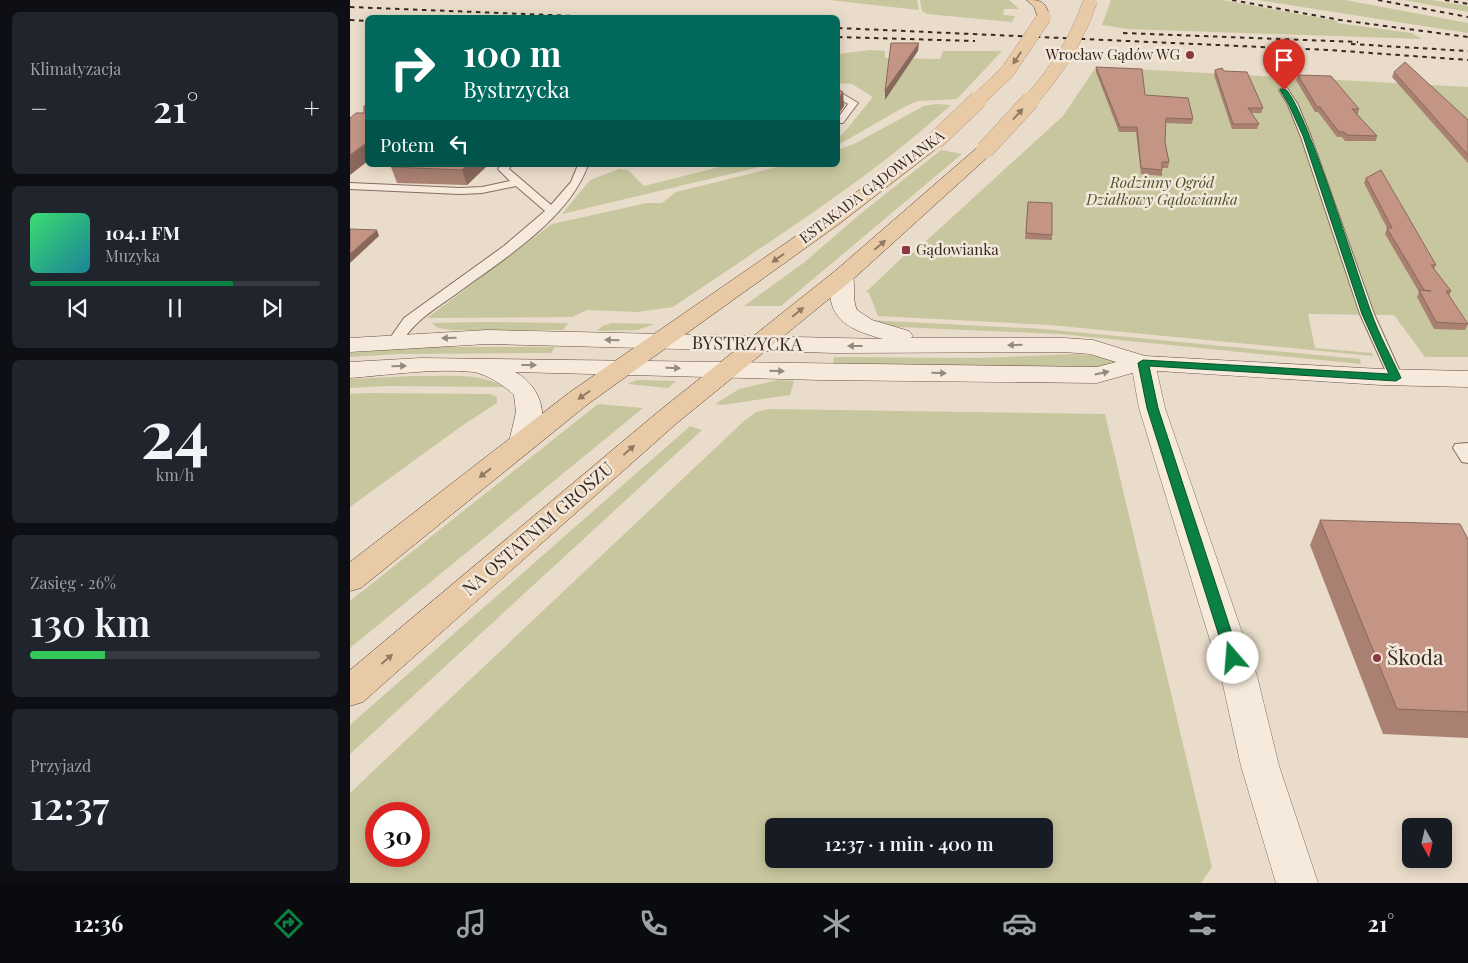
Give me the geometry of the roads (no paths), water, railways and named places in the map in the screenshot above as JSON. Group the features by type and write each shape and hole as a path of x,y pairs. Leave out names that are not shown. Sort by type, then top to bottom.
{"main road":[{"path":"1033,0 1040,5 1044,17"},
{"name":"ESTAKADA GĄDOWIANKA","path":"660,341 832,220 935,140 1008,71 1044,17 1050,0"},
{"path":"728,370 843,276 986,150 1054,75 1087,14 1090,0"},
{"path":"350,579 579,398 660,341"},
{"name":"NA OSTATNIM GROSZU","path":"350,691 668,417 728,370"}],"street":[{"path":"843,276 840,291 842,305 845,312 864,326 939,346"},
{"name":"BYSTRZYCKA","path":"350,345 487,337 761,344 939,346 1024,344 1093,347 1143,363 1396,378 1468,379"},
{"name":"BYSTRZYCKA","path":"350,370 403,366 480,365 1096,375 1143,363"},
{"path":"1143,363 1152,408 1239,676 1260,766 1298,883"},
{"path":"480,365 514,381 525,391 529,409 523,442"}],"lane":[{"path":"1284,90 1293,105 1306,136 1367,314 1396,378"},
{"path":"840,95 853,103 840,121"},
{"path":"504,167 503,169 551,212"},
{"path":"396,341 409,321 544,220 573,189 583,167"},
{"path":"350,186 460,191 482,190 518,182"},
{"path":"1468,448 1461,448 1468,458"}],"railway":[{"path":"1232,0 1340,20 1468,37"},
{"path":"1378,0 1468,17"},
{"path":"1445,0 1468,4"},
{"path":"350,7 549,15"},
{"path":"350,20 365,21"},
{"path":"840,28 1329,50 1468,60"},
{"path":"1123,33 1358,42"},
{"path":"840,37 975,41"},
{"path":"1351,44 1468,51"}],"place":[{"name":"Wrocław Gądów WG","path":"1190,55"},
{"name":"Gądowianka","path":"906,250"},
{"name":"Škoda","path":"1377,658"}],"park label":[{"name":"Rodzinny Ogród Działkowy Gądowianka","path":"1162,192"}]}
